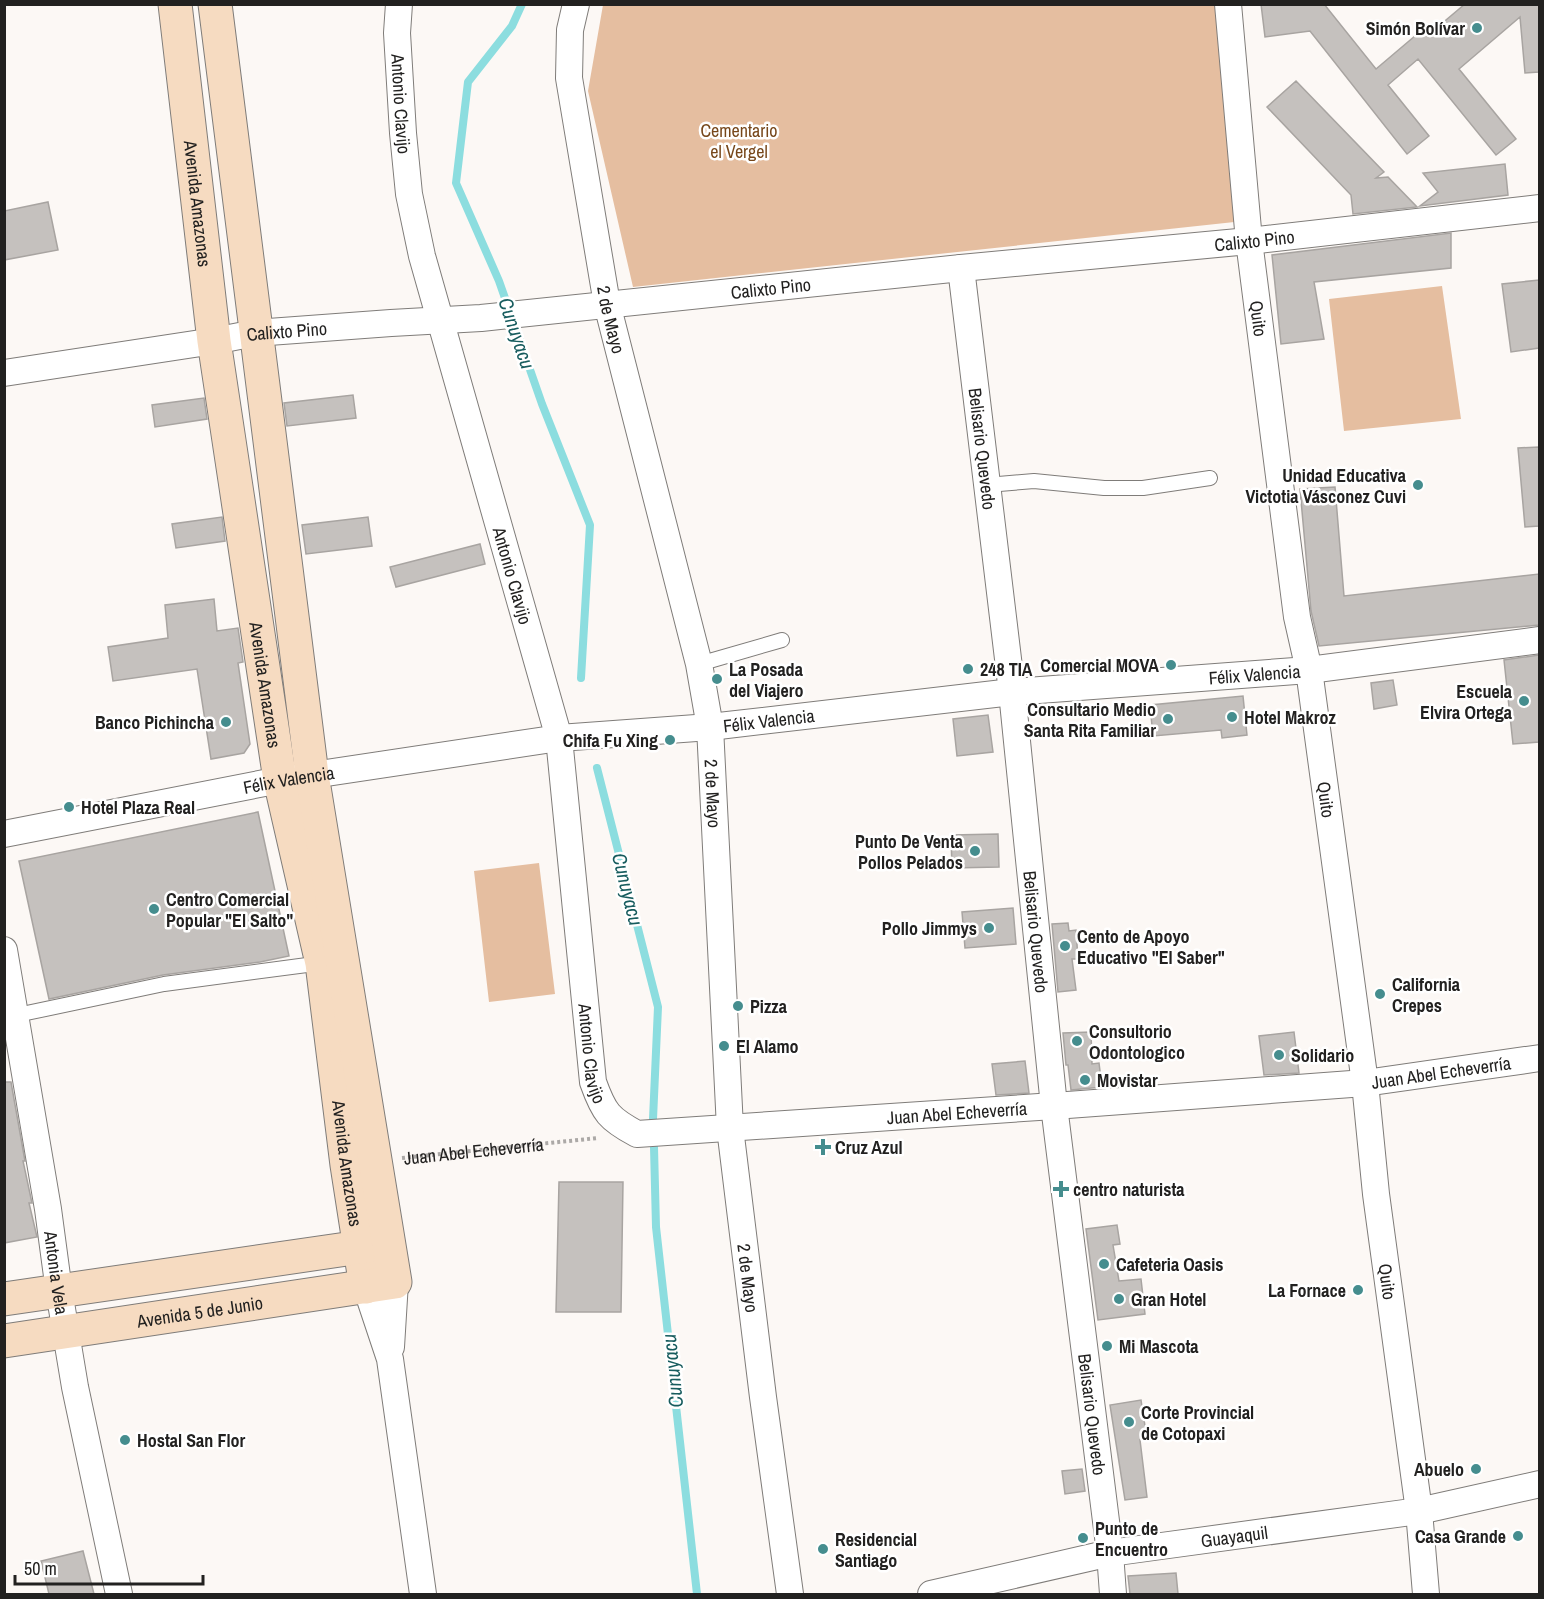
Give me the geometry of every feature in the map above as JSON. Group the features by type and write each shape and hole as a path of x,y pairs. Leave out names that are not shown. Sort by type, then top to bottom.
{"main road":[{"name":"Avenida Amazonas","path":"175,4 214,341 280,780 332,961 376,1160 374,1245"},
{"name":"Avenida Amazonas","path":"215,4 312,775 332,961 381,1284"},
{"path":"4,1299 374,1245"},
{"name":"Avenida 5 de Junio","path":"4,1341 381,1284"}],"street":[{"name":"Antonio Clavijo","path":"399,4 397,33 409,194 422,255 559,738 593,1082 601,1104 615,1122 638,1134"},
{"name":"2 de Mayo","path":"576,4 570,30 569,78 607,304 699,664 710,727 729,1128 790,1594"},
{"name":"Quito","path":"1228,4 1249,241 1297,617 1309,670 1365,1083 1376,1194 1419,1511 1426,1594"},
{"name":"Calixto Pino","path":"4,373 255,333 481,318 960,268 1249,241 1539,208"},
{"name":"Belisario Quevedo","path":"960,268 1012,692 1054,1106 1110,1553 1113,1594"},
{"name":"Félix Valencia","path":"4,834 280,780 559,738 710,727 1012,692 1309,670 1539,640"},
{"name":"Antonia Vela","path":"4,950 17,1015 75,1387 119,1594"},
{"name":"Juan Abel Echeverría","path":"638,1134 1365,1083 1539,1058"},
{"name":"Avenida Amazonas","path":"381,1284 423,1594"},
{"name":"Guayaquil","path":"931,1594 1110,1553 1419,1511 1539,1484"}],"lane":[{"path":"987,485 1034,481 1104,488 1143,488 1210,478"},
{"path":"699,664 782,640"},
{"path":"17,1015 164,984 332,961"}],"path":[{"name":"Juan Abel Echeverría","path":"376,1160 638,1134"}],"green space":[{"name":"Cementario el Vergel","path":"603,5 1227,5 1253,220 633,287 588,91"},
{"path":"1442,286 1461,419 1344,431 1329,299"},
{"path":"539,863 555,994 489,1002 474,871"}],"building":[{"path":"1261,4 1324,4 1376,69 1422,30 1427,36 1465,4 1539,4 1539,72 1525,73 1520,17 1459,69 1516,139 1496,155 1418,59 1388,85 1429,136 1407,154 1310,31 1265,37"},
{"path":"1296,81 1384,172 1376,178 1388,177 1417,207 1353,214 1351,195 1267,107"},
{"path":"1505,164 1508,195 1420,206 1438,192 1423,173"},
{"path":"48,202 58,250 4,260 4,211"},
{"path":"1451,233 1451,268 1314,282 1324,339 1281,344 1272,255"},
{"path":"1539,280 1539,348 1511,352 1502,284"},
{"path":"353,395 356,418 287,426 284,403"},
{"path":"204,398 207,419 155,427 152,405"},
{"path":"1539,447 1539,526 1525,527 1518,448"},
{"path":"1335,487 1344,596 1539,574 1539,625 1319,646 1311,611 1300,489"},
{"path":"222,517 225,541 176,548 172,524"},
{"path":"368,517 372,546 306,554 302,525"},
{"path":"480,544 485,564 396,587 390,567"},
{"path":"214,599 217,631 238,628 243,662 238,663 250,744 244,753 211,759 197,669 113,681 108,647 168,638 165,605"},
{"name":"Escuela Elvira Ortega","path":"1539,655 1539,742 1513,744 1504,660"},
{"path":"1393,680 1397,705 1374,709 1371,683"},
{"path":"1243,696 1247,735 1222,738 1221,730 1153,736 1150,705"},
{"path":"988,715 993,752 957,756 953,719"},
{"name":"Centro Comercial Popular \"El Salto\"","path":"258,812 289,956 163,975 49,999 19,861"},
{"name":"Punto De Venta Pollos Pelados","path":"998,834 999,867 952,868 951,835"},
{"name":"Pollo Jimmys","path":"1013,908 1016,944 965,948 962,912"},
{"path":"1068,923 1069,931 1076,930 1078,959 1072,959 1076,990 1058,992 1052,924"},
{"path":"1091,1032 1092,1064 1099,1063 1102,1087 1071,1090 1063,1033"},
{"name":"Solidario","path":"1294,1032 1299,1073 1264,1075 1259,1036"},
{"path":"1025,1061 1029,1093 996,1095 992,1064"},
{"path":"4,1082 11,1082 32,1203 29,1203 37,1237 4,1243"},
{"path":"559,1182 623,1182 621,1312 556,1312"},
{"path":"1117,1225 1120,1244 1113,1245 1119,1281 1141,1279 1145,1314 1098,1320 1086,1229"},
{"path":"1141,1400 1147,1439 1140,1440 1147,1497 1125,1500 1110,1405"},
{"path":"1082,1469 1085,1491 1065,1494 1062,1471"},
{"path":"83,1551 94,1594 49,1594 41,1561"},
{"path":"1176,1573 1178,1594 1130,1594 1128,1576"}],"waterway":[{"name":"Cunuyacu","path":"522,4 512,26 468,82 456,183 499,281 542,404 590,525 581,678"},
{"name":"Cunuyacu","path":"597,768 658,1007 653,1119"},
{"name":"Cunuyacu","path":"654,1147 656,1227 697,1594"}],"place":[{"name":"Simón Bolívar","path":"1477,28"},
{"name":"Unidad Educativa Victotia Vásconez Cuvi","path":"1418,485"},
{"name":"Comercial MOVA","path":"1171,665"},
{"name":"248 TIA","path":"968,669"},
{"name":"La Posada del Viajero","path":"717,679"},
{"name":"Escuela Elvira Ortega","path":"1524,701"},
{"name":"Hotel Makroz","path":"1232,717"},
{"name":"Consultario Medio Santa Rita Familiar","path":"1168,719"},
{"name":"Banco Pichincha","path":"226,722"},
{"name":"Chifa Fu Xing","path":"670,740"},
{"name":"Hotel Plaza Real","path":"69,807"},
{"name":"Punto De Venta Pollos Pelados","path":"975,851"},
{"name":"Centro Comercial Popular \"El Salto\"","path":"154,909"},
{"name":"Pollo Jimmys","path":"989,928"},
{"name":"Cento de Apoyo Educativo \"El Saber\"","path":"1065,946"},
{"name":"California Crepes","path":"1380,994"},
{"name":"Pizza","path":"738,1006"},
{"name":"Consultorio Odontologico","path":"1077,1041"},
{"name":"El Alamo","path":"724,1046"},
{"name":"Solidario","path":"1279,1055"},
{"name":"Movistar","path":"1085,1080"},
{"name":"Cruz Azul","path":"823,1147"},
{"name":"centro naturista","path":"1061,1189"},
{"name":"Cafeteria Oasis","path":"1104,1264"},
{"name":"La Fornace","path":"1358,1290"},
{"name":"Gran Hotel","path":"1119,1299"},
{"name":"Mi Mascota","path":"1107,1346"},
{"name":"Corte Provincial de Cotopaxi","path":"1129,1422"},
{"name":"Hostal San Flor","path":"125,1440"},
{"name":"Abuelo","path":"1476,1469"},
{"name":"Casa Grande","path":"1518,1536"},
{"name":"Punto de Encuentro","path":"1083,1538"},
{"name":"Residencial Santiago","path":"823,1549"}]}
